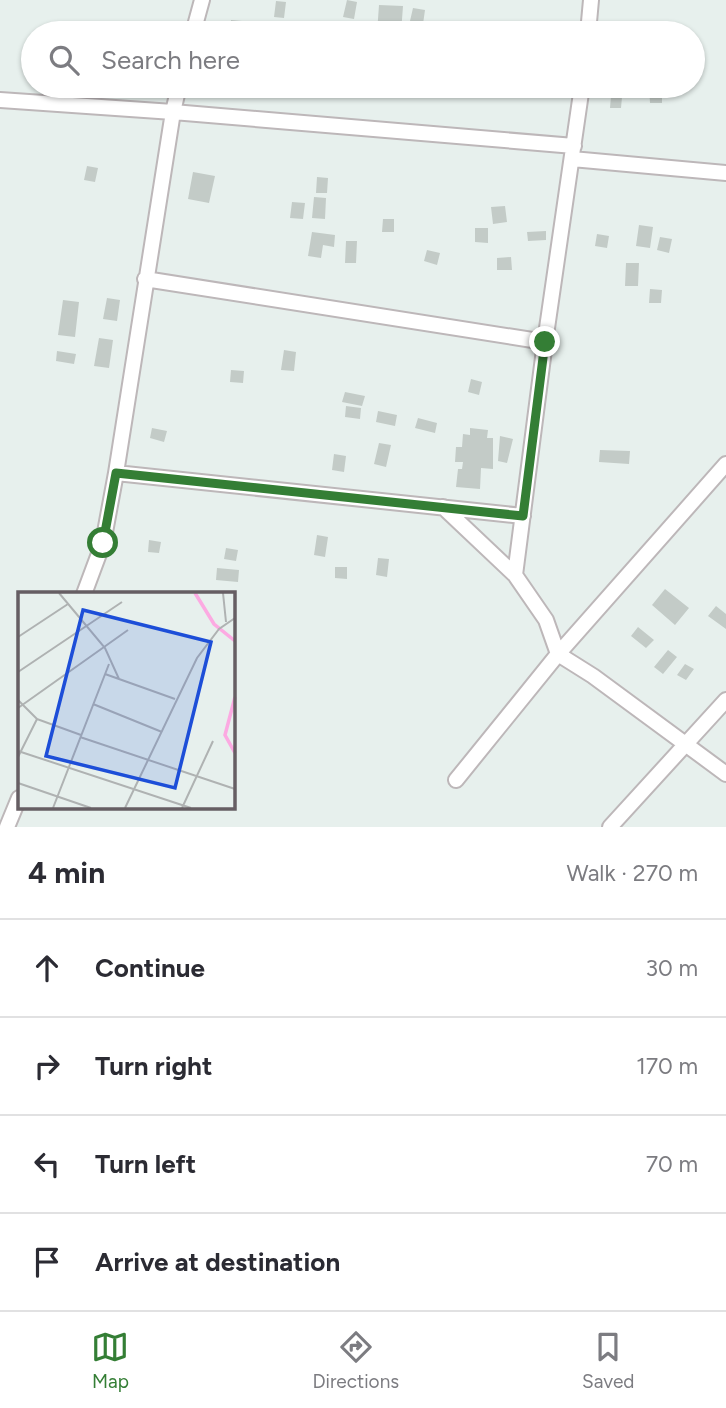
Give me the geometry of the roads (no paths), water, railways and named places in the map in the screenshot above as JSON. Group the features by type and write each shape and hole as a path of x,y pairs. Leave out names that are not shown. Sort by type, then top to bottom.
{"street":[{"path":"196,21 202,0"},
{"path":"589,21 591,0"},
{"path":"85,592 103,543 116,473 145,279 176,98"},
{"path":"515,575 580,98"},
{"path":"0,100 173,112 573,153 726,173"},
{"path":"145,279 545,342"},
{"path":"456,779 558,653 726,464"},
{"path":"116,473 523,516"},
{"path":"443,507 515,575 546,620 558,653 726,774"},
{"path":"610,827 726,700"},
{"path":"6,827 18,800"}]}
